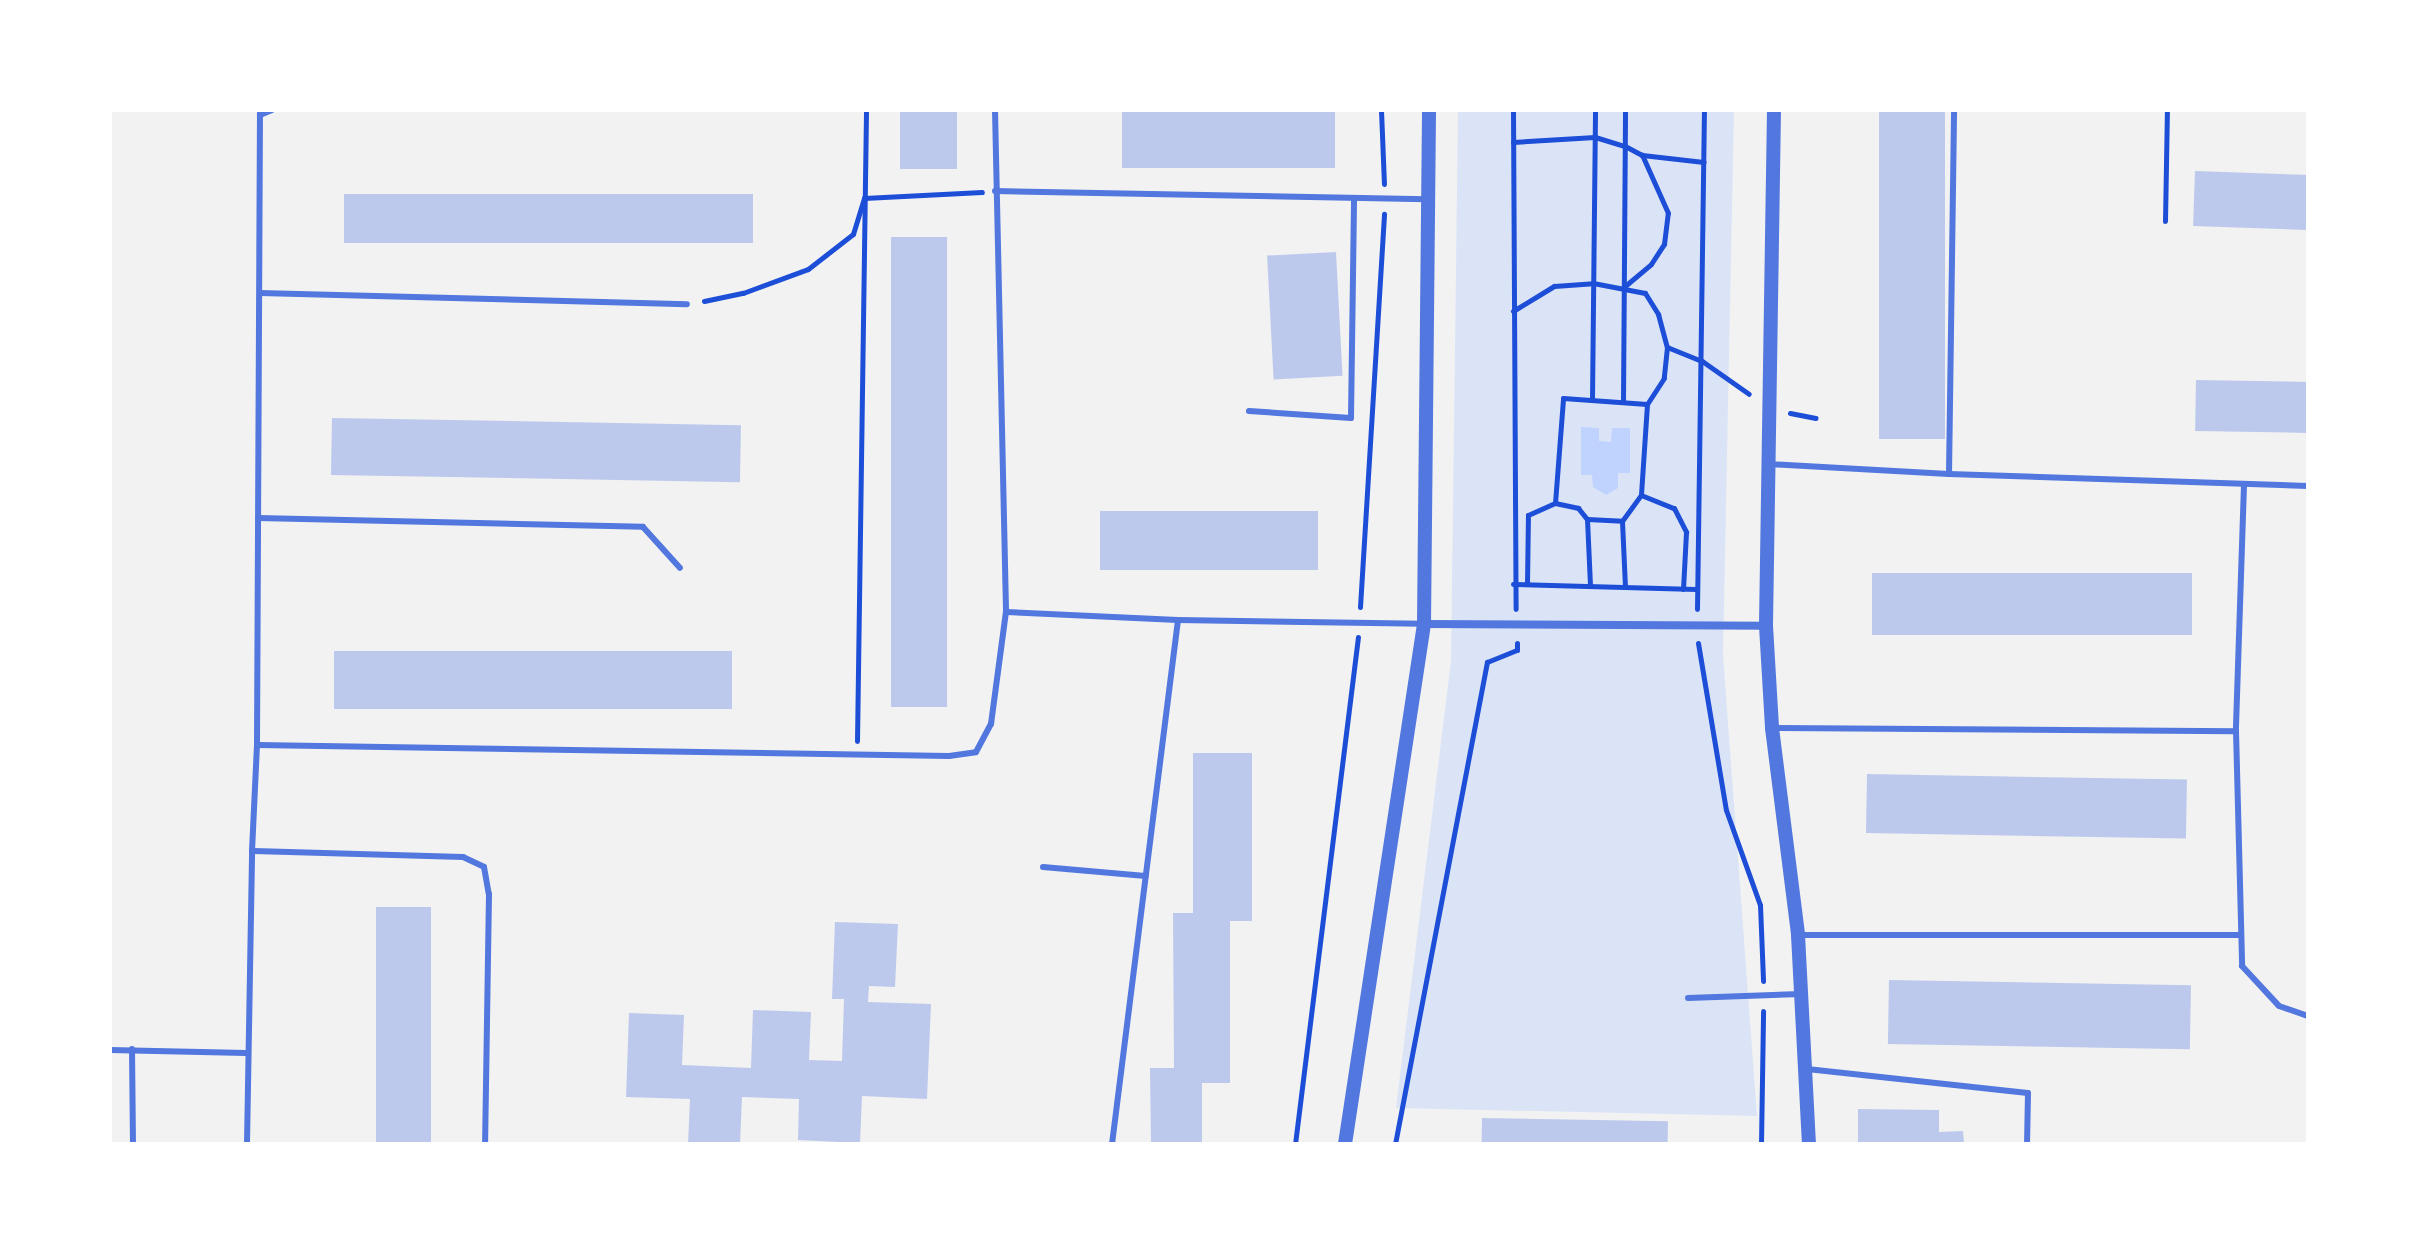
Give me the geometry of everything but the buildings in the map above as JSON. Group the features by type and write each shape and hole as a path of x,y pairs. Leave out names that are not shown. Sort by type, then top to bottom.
{"street":[{"path":"1345,1144 1424,624 1429,110"},
{"path":"1774,110 1766,626 1772,728 1798,935 1809,1144"},
{"path":"1424,624 1766,626"}],"lane":[{"path":"247,1144 246,1053 257,745 260,112 272,110"},
{"path":"257,745 949,756 976,752 991,724 1006,612 995,110"},
{"path":"1949,474 1954,110"},
{"path":"995,191 1428,200"},
{"path":"1249,411 1351,418 1354,198"},
{"path":"260,293 687,304"},
{"path":"1768,464 1949,474 2308,486"},
{"path":"2244,485 2236,731 2242,966 2279,1006 2308,1016"},
{"path":"258,518 643,527 680,568"},
{"path":"1006,612 1178,620 1424,624"},
{"path":"1112,1144 1178,620"},
{"path":"1772,728 2236,731"},
{"path":"252,851 463,857 484,867 489,894 485,1144"},
{"path":"1043,867 1146,876"},
{"path":"1798,935 2240,935"},
{"path":"1688,998 1802,994"},
{"path":"132,1049 133,1144"},
{"path":"110,1050 246,1053"},
{"path":"1807,1069 2028,1093 2027,1144"}],"path":[{"path":"857,755 866,110"},
{"path":"1395,1144 1487,662 1517,650 1518,624 1513,584 1513,110"},
{"path":"1592,400 1595,110"},
{"path":"1623,402 1625,110"},
{"path":"1704,110 1696,589 1698,647 1726,810 1760,905 1763,996 1761,1144"},
{"path":"2165,221 2167,110"},
{"path":"1513,142 1595,137 1642,155 1704,162"},
{"path":"1624,287 1651,264 1664,244 1668,213 1642,155"},
{"path":"864,198 995,191"},
{"path":"687,304 743,293 808,269 853,234 864,198"},
{"path":"1513,311 1554,286 1593,283 1645,293 1658,314 1667,347 1664,378 1647,404 1641,495 1622,521 1625,587"},
{"path":"1667,347 1702,361 1769,408 1816,418"},
{"path":"1555,503 1563,398 1647,404"},
{"path":"1641,495 1674,508 1686,532 1683,589"},
{"path":"1527,584 1528,515 1555,503 1578,508 1587,519 1590,586"},
{"path":"1587,519 1622,521"},
{"path":"1513,584 1696,589"}],"shaded area":[{"path":"1458,110 1734,110 1723,655 1757,1116 1396,1108 1451,661"}],"water":[{"path":"1581,427 1599,428 1599,441 1611,442 1612,428 1630,428 1630,473 1618,473 1618,488 1606,495 1593,487 1592,475 1581,475"}]}
